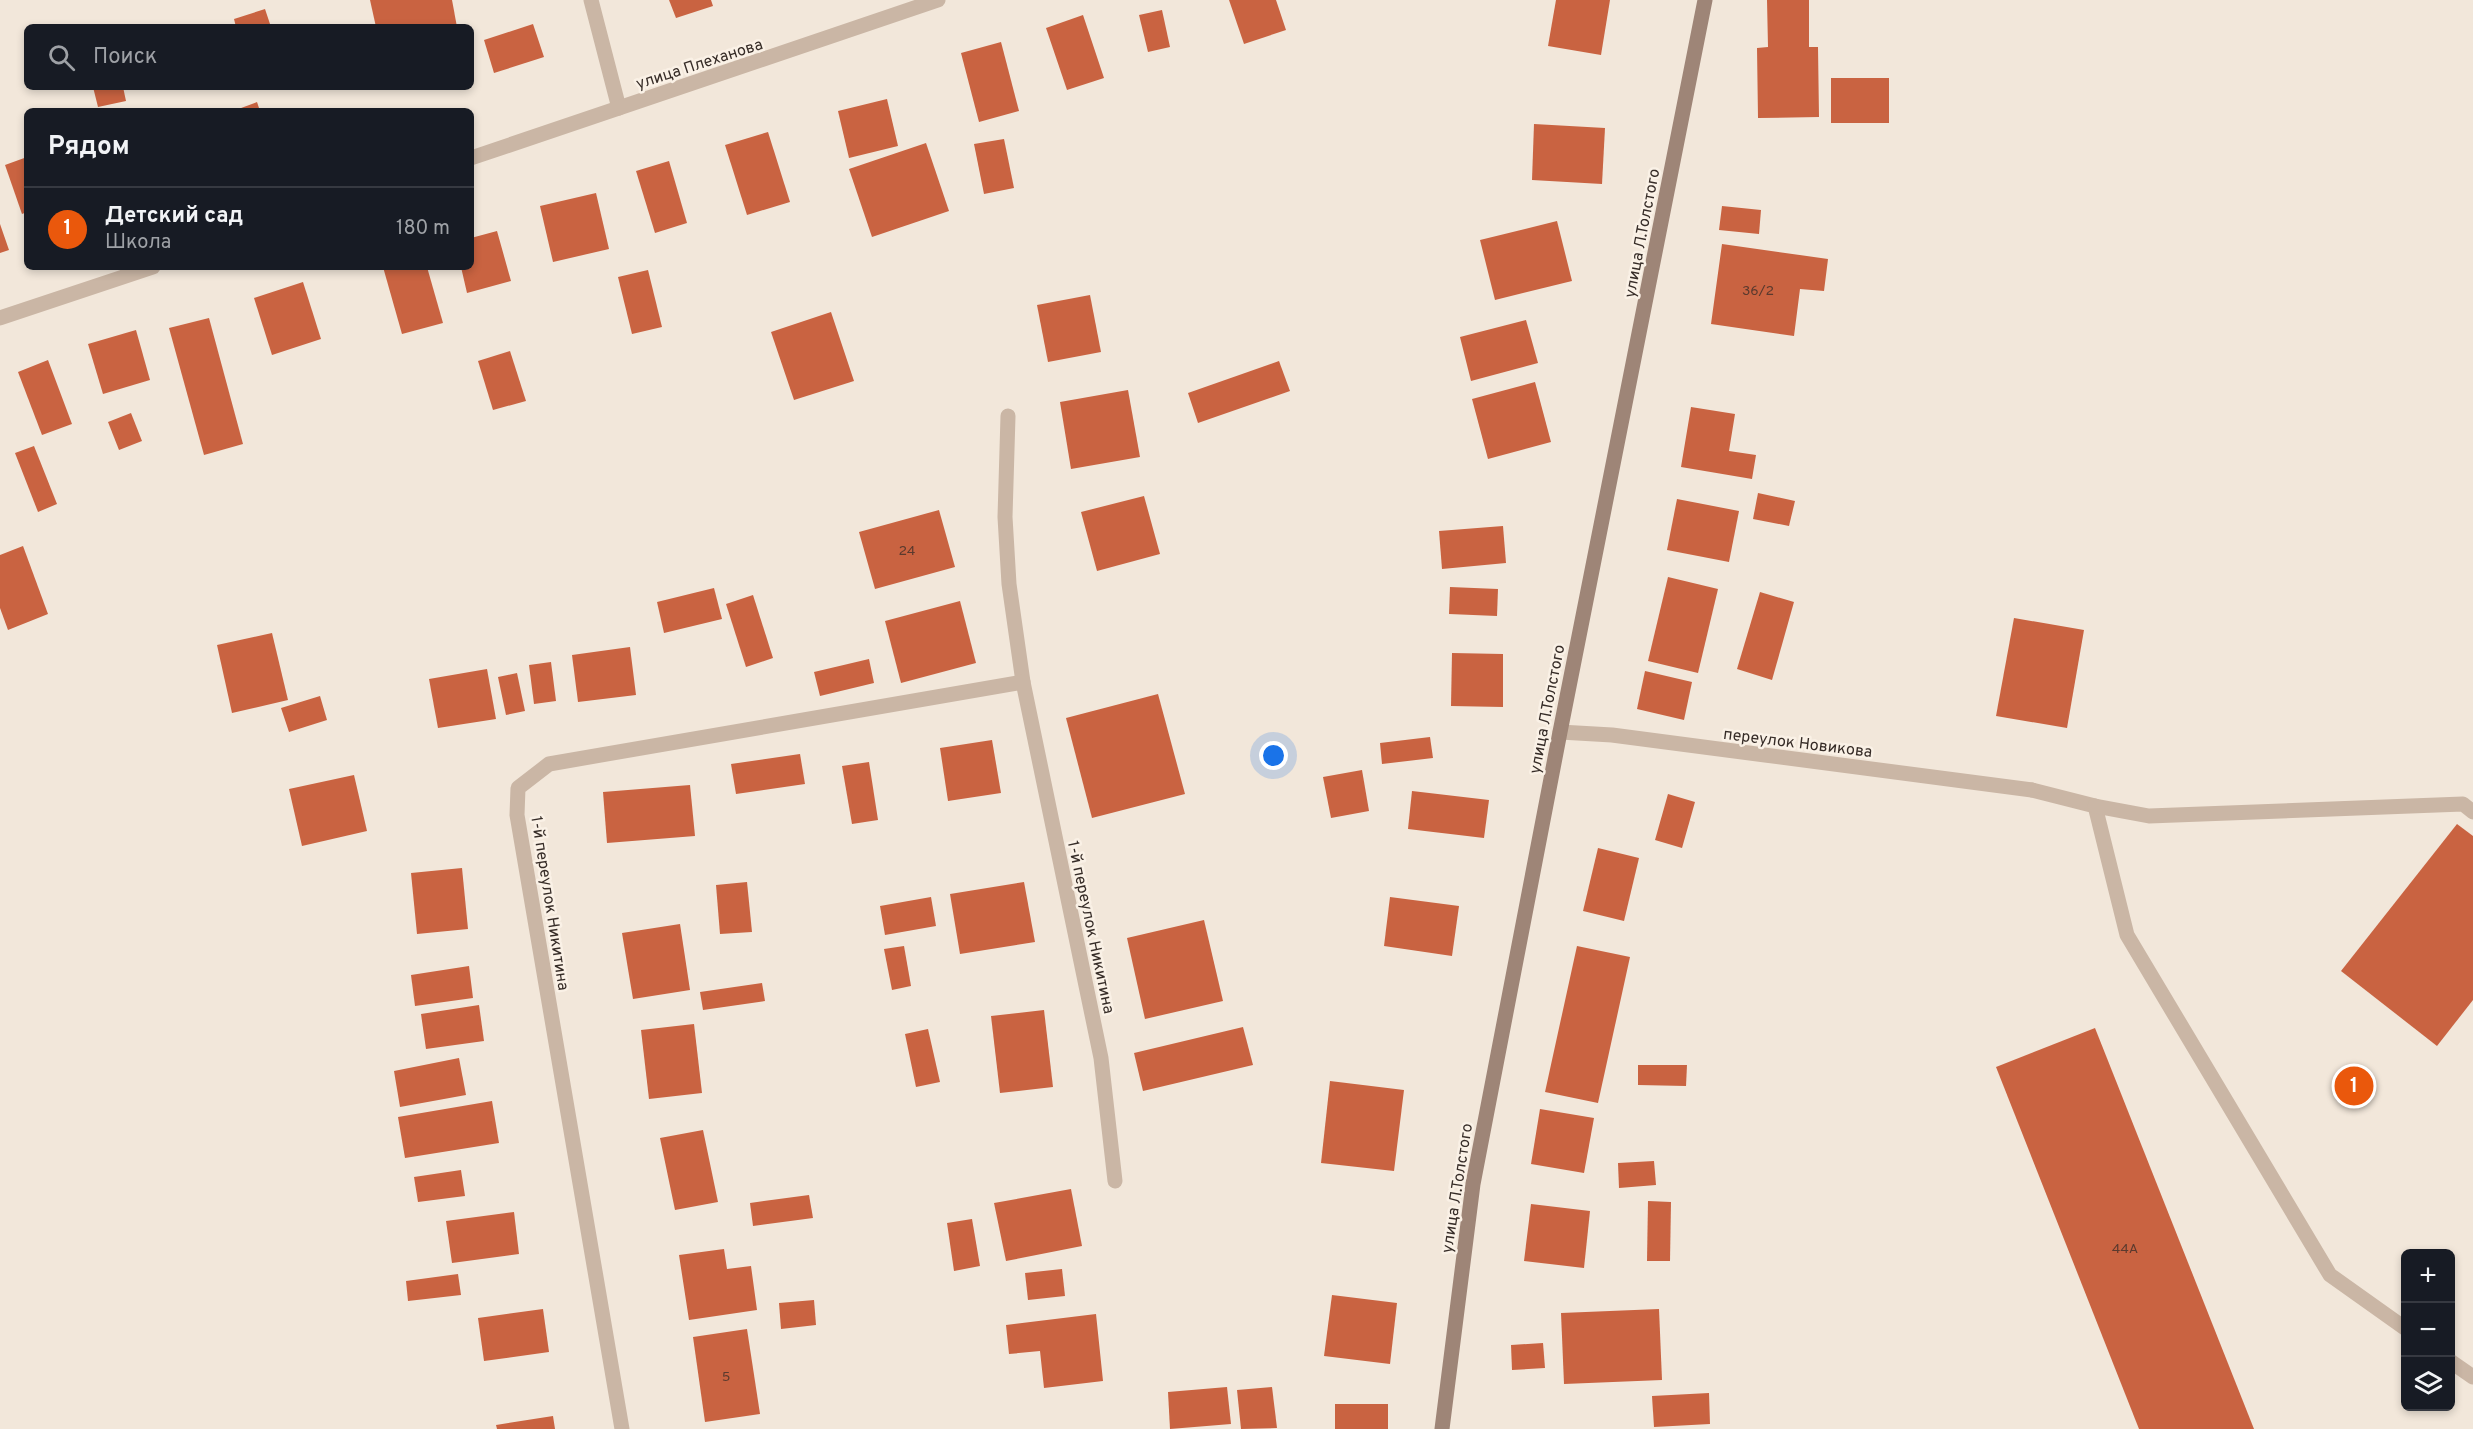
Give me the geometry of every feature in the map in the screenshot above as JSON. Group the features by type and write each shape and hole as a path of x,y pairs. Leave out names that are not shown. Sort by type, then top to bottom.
{"street":[{"path":"591,0 619,108"},
{"name":"улица Плеханова","path":"474,158 938,0"},
{"name":"улица Л.Толстого","path":"1443,1429 1473,1184 1705,0"},
{"path":"0,318 144,270"},
{"name":"1-й переулок Никитина","path":"1008,416 1005,517 1008,573 1023,682 1101,1058 1114,1181"},
{"name":"1-й переулок Никитина","path":"622,1429 517,815 518,788 549,764 1023,682"},
{"name":"переулок Новикова","path":"1560,732 1612,735 2032,790 2095,806 2149,816 2463,804 2473,812"},
{"path":"2095,806 2127,935 2330,1275 2401,1325"},
{"path":"2455,1364 2473,1377"}],"building":[{"path":"370,0 452,0 456,24 375,24"},
{"path":"669,0 711,0 713,6 676,18"},
{"path":"1229,0 1276,0 1286,30 1244,44"},
{"path":"1556,0 1610,0 1601,55 1548,46"},
{"path":"1767,0 1809,0 1809,47 1818,47 1819,117 1758,118 1757,48 1768,47"},
{"path":"265,9 270,24 235,24 234,19"},
{"path":"1162,10 1170,47 1148,52 1139,15"},
{"path":"1083,15 1104,78 1067,90 1046,28"},
{"path":"533,24 544,57 494,73 484,40"},
{"path":"1001,42 1019,111 979,122 961,53"},
{"path":"1831,78 1889,78 1889,123 1831,123"},
{"path":"94,90 124,90 126,101 98,107"},
{"path":"887,99 898,146 849,158 838,111"},
{"path":"257,102 259,108 241,108"},
{"path":"1534,124 1605,128 1602,184 1532,180"},
{"path":"768,132 790,202 747,215 725,145"},
{"path":"1004,139 1014,188 984,194 974,144"},
{"path":"926,143 949,211 872,237 849,169"},
{"path":"24,158 24,213 22,214 5,165"},
{"path":"669,161 687,223 655,233 636,171"},
{"path":"596,193 609,249 553,262 540,206"},
{"path":"1722,206 1761,210 1759,234 1719,230"},
{"path":"1557,221 1572,281 1495,300 1480,240"},
{"path":"0,224 9,250 0,253"},
{"path":"497,231 511,281 467,293 462,270 474,270 474,237"},
{"path":"1722,244 1828,259 1824,291 1800,289 1794,336 1711,324"},
{"path":"384,270 428,270 443,323 402,334"},
{"path":"648,270 662,327 632,334 618,277"},
{"path":"303,282 321,339 272,355 254,298"},
{"path":"1090,295 1101,352 1048,362 1037,305"},
{"path":"831,312 854,381 794,400 771,332"},
{"path":"209,318 243,444 204,455 169,328"},
{"path":"1526,320 1538,363 1471,381 1460,337"},
{"path":"136,330 150,380 103,394 88,344"},
{"path":"510,351 526,401 493,410 478,361"},
{"path":"48,360 72,424 42,435 18,372"},
{"path":"1279,361 1290,391 1198,423 1188,393"},
{"path":"1535,382 1551,442 1488,459 1472,399"},
{"path":"1128,390 1140,457 1071,469 1060,402"},
{"path":"1691,407 1735,414 1729,451 1756,455 1752,479 1681,467"},
{"path":"131,413 142,441 119,450 108,422"},
{"path":"34,446 57,504 38,512 15,453"},
{"path":"1758,493 1795,501 1789,526 1753,519"},
{"path":"1144,496 1160,554 1097,571 1081,512"},
{"path":"1677,499 1739,511 1729,562 1667,550"},
{"path":"939,510 955,567 875,589 859,532"},
{"path":"1503,526 1506,563 1442,569 1439,531"},
{"path":"23,546 48,614 8,630 0,608 0,555"},
{"path":"1668,577 1718,589 1698,673 1648,661"},
{"path":"1450,587 1498,589 1497,616 1449,614"},
{"path":"714,588 722,619 664,633 657,602"},
{"path":"1760,592 1794,602 1772,680 1737,669"},
{"path":"753,595 773,658 746,667 726,604"},
{"path":"960,601 976,663 901,683 885,621"},
{"path":"2014,618 2084,630 2067,728 1996,716"},
{"path":"272,633 288,700 232,713 217,645"},
{"path":"630,647 636,695 578,702 572,655"},
{"path":"1452,653 1503,654 1503,707 1451,706"},
{"path":"869,659 874,683 820,696 814,672"},
{"path":"551,662 556,701 534,704 529,665"},
{"path":"487,669 496,719 438,728 429,679"},
{"path":"1645,671 1692,682 1684,720 1637,709"},
{"path":"517,673 525,711 506,715 498,677"},
{"path":"1158,694 1185,794 1092,818 1066,718"},
{"path":"320,696 327,720 289,732 281,708"},
{"path":"1430,737 1433,758 1382,764 1380,743"},
{"path":"992,740 1001,793 948,801 940,748"},
{"path":"800,754 805,784 736,794 731,764"},
{"path":"869,762 878,820 852,824 842,766"},
{"path":"1362,770 1369,811 1331,818 1323,777"},
{"path":"354,775 367,831 302,846 289,789"},
{"path":"690,785 695,836 607,843 603,792"},
{"path":"1412,791 1489,800 1484,838 1408,829"},
{"path":"1668,794 1695,802 1682,848 1655,840"},
{"path":"2457,824 2473,836 2473,1000 2437,1046 2341,971"},
{"path":"1598,848 1639,858 1624,921 1583,911"},
{"path":"462,868 468,929 417,934 411,873"},
{"path":"747,882 752,932 720,934 716,885"},
{"path":"1024,882 1035,942 960,954 950,894"},
{"path":"931,897 936,926 885,935 880,906"},
{"path":"1390,897 1459,906 1452,956 1384,946"},
{"path":"1204,920 1223,1001 1145,1019 1127,938"},
{"path":"680,924 690,990 633,999 622,933"},
{"path":"904,946 911,986 892,990 884,949"},
{"path":"1577,946 1630,957 1598,1103 1545,1092"},
{"path":"469,966 473,998 415,1006 411,975"},
{"path":"762,983 765,1001 703,1010 700,992"},
{"path":"479,1005 484,1041 426,1049 421,1014"},
{"path":"1044,1010 1053,1087 1000,1093 991,1016"},
{"path":"694,1024 702,1093 649,1099 641,1030"},
{"path":"1243,1027 1253,1065 1143,1091 1134,1053"},
{"path":"2095,1028 2254,1429 2139,1429 1996,1067"},
{"path":"928,1029 940,1082 916,1087 905,1034"},
{"path":"459,1058 466,1095 400,1107 394,1071"},
{"path":"1638,1065 1687,1065 1686,1086 1638,1085"},
{"path":"1330,1081 1404,1090 1394,1171 1321,1163"},
{"path":"492,1101 499,1143 405,1158 398,1117"},
{"path":"1540,1109 1594,1118 1584,1173 1531,1164"},
{"path":"703,1130 718,1202 675,1210 660,1138"},
{"path":"1654,1161 1656,1185 1619,1188 1618,1163"},
{"path":"461,1170 465,1196 418,1202 414,1177"},
{"path":"1071,1189 1082,1246 1006,1261 994,1203"},
{"path":"809,1195 813,1218 753,1226 750,1203"},
{"path":"1648,1201 1671,1202 1670,1261 1647,1261"},
{"path":"1531,1204 1590,1211 1584,1268 1524,1261"},
{"path":"514,1212 519,1254 452,1263 446,1221"},
{"path":"972,1219 980,1266 954,1271 947,1223"},
{"path":"724,1249 727,1269 751,1266 757,1310 689,1320 679,1255"},
{"path":"1062,1269 1065,1296 1028,1300 1025,1273"},
{"path":"458,1274 461,1295 408,1301 406,1281"},
{"path":"1332,1295 1397,1303 1390,1364 1324,1356"},
{"path":"814,1300 816,1325 781,1329 779,1303"},
{"path":"543,1309 549,1352 484,1361 478,1318"},
{"path":"1659,1309 1662,1380 1564,1384 1561,1313"},
{"path":"1096,1314 1103,1381 1044,1388 1040,1351 1009,1354 1006,1325"},
{"path":"747,1329 760,1414 705,1422 693,1337"},
{"path":"1543,1343 1545,1368 1512,1370 1511,1345"},
{"path":"1227,1387 1231,1424 1170,1429 1168,1392"},
{"path":"1272,1387 1277,1428 1241,1429 1237,1390"},
{"path":"1709,1393 1710,1424 1654,1427 1652,1396"},
{"path":"1335,1404 1388,1404 1388,1429 1335,1429"},
{"path":"553,1416 555,1429 497,1429 496,1425"}],"place":[{"name":"Детский сад","path":"2354,1086"}]}
